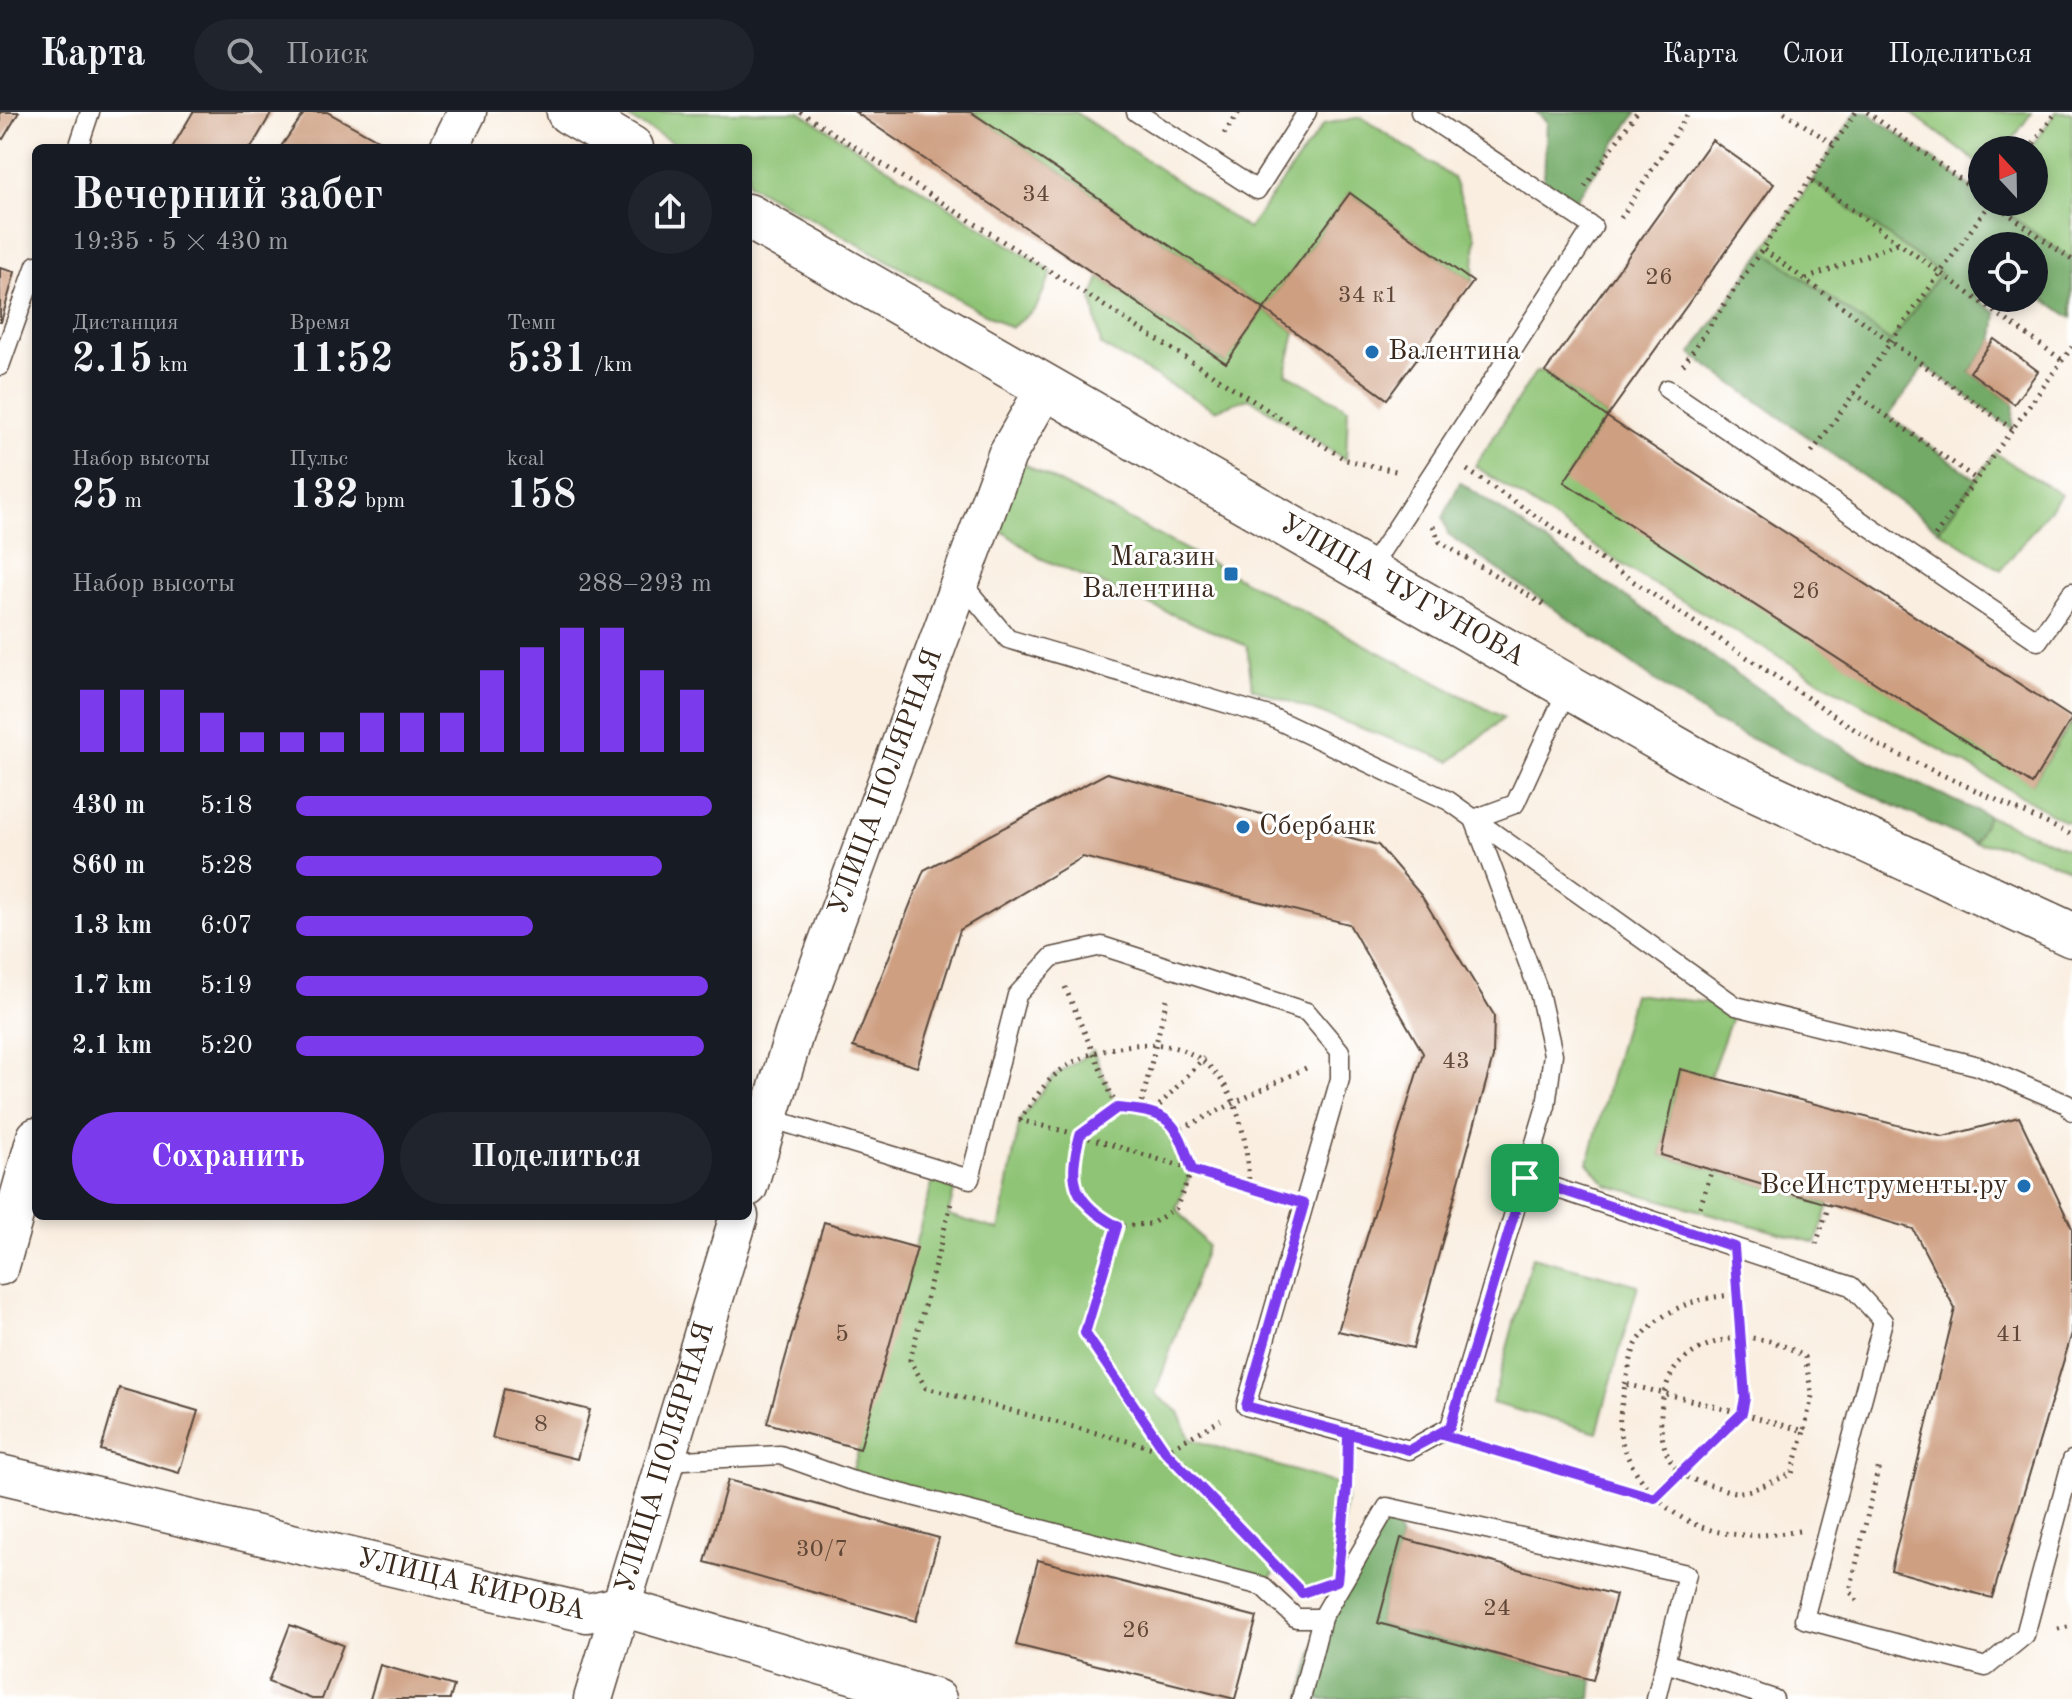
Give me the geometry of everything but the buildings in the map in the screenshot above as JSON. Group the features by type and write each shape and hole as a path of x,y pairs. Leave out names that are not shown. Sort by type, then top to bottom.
{"main road":[{"path":"569,112 624,144"},
{"name":"УЛИЦА ЧУГУНОВА","path":"752,218 1708,767 2072,935"}],"street":[{"path":"451,144 467,112"},
{"name":"УЛИЦА ПОЛЯРНАЯ","path":"752,1174 794,1034 1007,455 1046,387"},
{"path":"0,1266 32,1151"},
{"name":"УЛИЦА ПОЛЯРНАЯ","path":"593,1699 618,1606 738,1220"},
{"name":"УЛИЦА КИРОВА","path":"0,1474 587,1613 618,1606 937,1699"}],"lane":[{"path":"79,144 90,112"},
{"path":"1136,112 1257,190 1307,112"},
{"path":"1367,573 1593,227 1420,112"},
{"path":"0,366 32,276"},
{"path":"1667,389 2038,641 2072,592"},
{"path":"961,582 1008,639 1269,716 1449,801 1736,1006 1978,1066 2067,1104 2072,1111"},
{"path":"1474,819 1515,804 1568,688"},
{"path":"769,1118 970,1179 1017,995 1052,957 1102,946 1307,1012 1340,1051 1340,1079 1246,1406 1409,1450 1450,1427 1546,1106 1553,1054 1539,992 1474,819"},
{"path":"1525,1178 1851,1286 1883,1321 1804,1619 1986,1667 2025,1635 2072,1460"},
{"path":"665,1461 780,1455 850,1480 1262,1586 1296,1618 1322,1618"},
{"path":"1301,1699 1322,1618 1387,1507 1687,1574 1656,1699"},
{"path":"1666,1663 1774,1699"}],"path":[{"path":"800,112 1346,460 1428,479"},
{"path":"1568,211 1637,112"},
{"path":"1612,232 1689,112"},
{"path":"1784,112 1835,145"},
{"path":"1667,389 1812,181 1856,112"},
{"path":"1867,112 1968,185"},
{"path":"2039,136 2056,112"},
{"path":"1812,181 2062,360"},
{"path":"1795,476 1981,216"},
{"path":"2011,216 2072,260"},
{"path":"1805,280 1898,243"},
{"path":"1764,250 2012,429"},
{"path":"1918,560 2072,347"},
{"path":"1854,393 1976,479"},
{"path":"1456,481 1464,467 1878,745 2072,835"},
{"path":"1432,522 1440,542 1548,607"},
{"path":"1052,957 1117,1108"},
{"path":"1140,1110 1154,1042 1175,970"},
{"path":"1020,1120 1053,1077 1093,1051 1154,1042 1204,1058 1235,1102 1248,1147 1249,1188"},
{"path":"1179,1130 1340,1051"},
{"path":"1154,1111 1204,1058"},
{"path":"1117,1108 1154,1111 1179,1130 1192,1170 1176,1208 1151,1224 1117,1226 1090,1211 1071,1171 1080,1135 1117,1108"},
{"path":"988,1110 1304,1204"},
{"path":"958,1175 910,1360 926,1388 1165,1451 1246,1406"},
{"path":"1807,1271 1829,1205"},
{"path":"1117,1226 1085,1333 1165,1451 1268,1559"},
{"path":"1816,1243 1827,1247"},
{"path":"1655,1498 1742,1413 1741,1339 1734,1247"},
{"path":"1737,1295 1707,1295 1663,1316 1637,1343 1625,1384 1620,1432 1631,1467 1655,1498 1686,1524 1726,1533 1776,1535 1830,1526"},
{"path":"1758,1336 1782,1342 1805,1357 1812,1396 1792,1474 1738,1493 1681,1473 1669,1458 1662,1433 1663,1393 1680,1363 1711,1344 1741,1339 1758,1336"},
{"path":"1625,1384 1804,1431"},
{"path":"1342,1534 1348,1433"},
{"path":"1439,1434 1655,1498"},
{"path":"1859,1604 1850,1591 1881,1455"}],"green space":[{"path":"618,112 800,112 1052,272 1036,308 1011,328 752,186 752,144 676,144"},
{"path":"971,112 1075,112 1248,229 1324,124 1361,117 1453,178 1476,237 1473,282 1350,193 1264,309"},
{"path":"1536,112 1637,112 1568,211 1543,194 1547,122"},
{"path":"1856,112 1867,112 1968,185 1968,216 2011,216 2033,232 1968,232 1968,312 1997,313 1994,339 1970,372 2014,404 2012,429 1925,366 1889,416 1976,479 1939,530 1691,354 1764,250 1891,342 1940,273 1812,181"},
{"path":"1910,112 2032,112 2015,136 1968,136 1968,156"},
{"path":"2056,112 2072,112 2072,260 2048,243 2048,232 2033,232 2011,216 2048,216 2048,136 2039,136"},
{"path":"1812,181 1940,273 1891,342 1764,250"},
{"path":"2048,243 2072,260 2072,318 2048,302"},
{"path":"1100,278 1225,363 1264,309 1295,332 1286,373 1348,408 1346,460 1249,398 1215,410 1101,345 1092,298"},
{"path":"1536,371 1545,372 1607,417 1565,481 2032,783 2072,722 2072,822 2064,821 1641,577 1475,466"},
{"path":"1995,453 2061,495 2001,570 1939,530"},
{"path":"1007,455 1504,718 1451,761 1252,688 1247,646 1040,558 984,518"},
{"path":"1460,482 1848,751 1988,816 1974,843 1713,721 1448,534 1443,518"},
{"path":"1988,816 2072,851 2072,870 2010,847 1974,843"},
{"path":"1633,994 1736,1006 1710,1077 1680,1070 1661,1155 1829,1205 1816,1243 1607,1185 1588,1163"},
{"path":"1093,1051 1117,1108 1154,1111 1179,1130 1192,1170 1176,1208 1207,1246 1155,1394 1179,1412 1190,1439 1347,1487 1337,1581 1302,1593 1278,1569 1262,1586 850,1480 936,1169 958,1175 948,1215 999,1230 1020,1120 1053,1077"},
{"path":"1532,1257 1638,1285 1597,1432 1492,1403"},
{"path":"1387,1507 1401,1538 1378,1623 1593,1680 1591,1699 1301,1699 1322,1618"}],"place":[{"name":"Валентина","path":"1372,352"},
{"name":"Магазин Валентина","path":"1231,574"},
{"name":"Сбербанк","path":"1243,827"},
{"name":"ВсеИнструменты.ру","path":"2024,1186"}],"route":[{"path":"1525,1178 1450,1427 1409,1450 1246,1406 1304,1204 1192,1170 1179,1130 1154,1111 1117,1108 1080,1135 1071,1171 1090,1211 1117,1226 1085,1333 1165,1451 1302,1593 1337,1581 1347,1487 1348,1433 1409,1450 1439,1434 1655,1498 1742,1413 1745,1398 1734,1247 1525,1178"}]}
